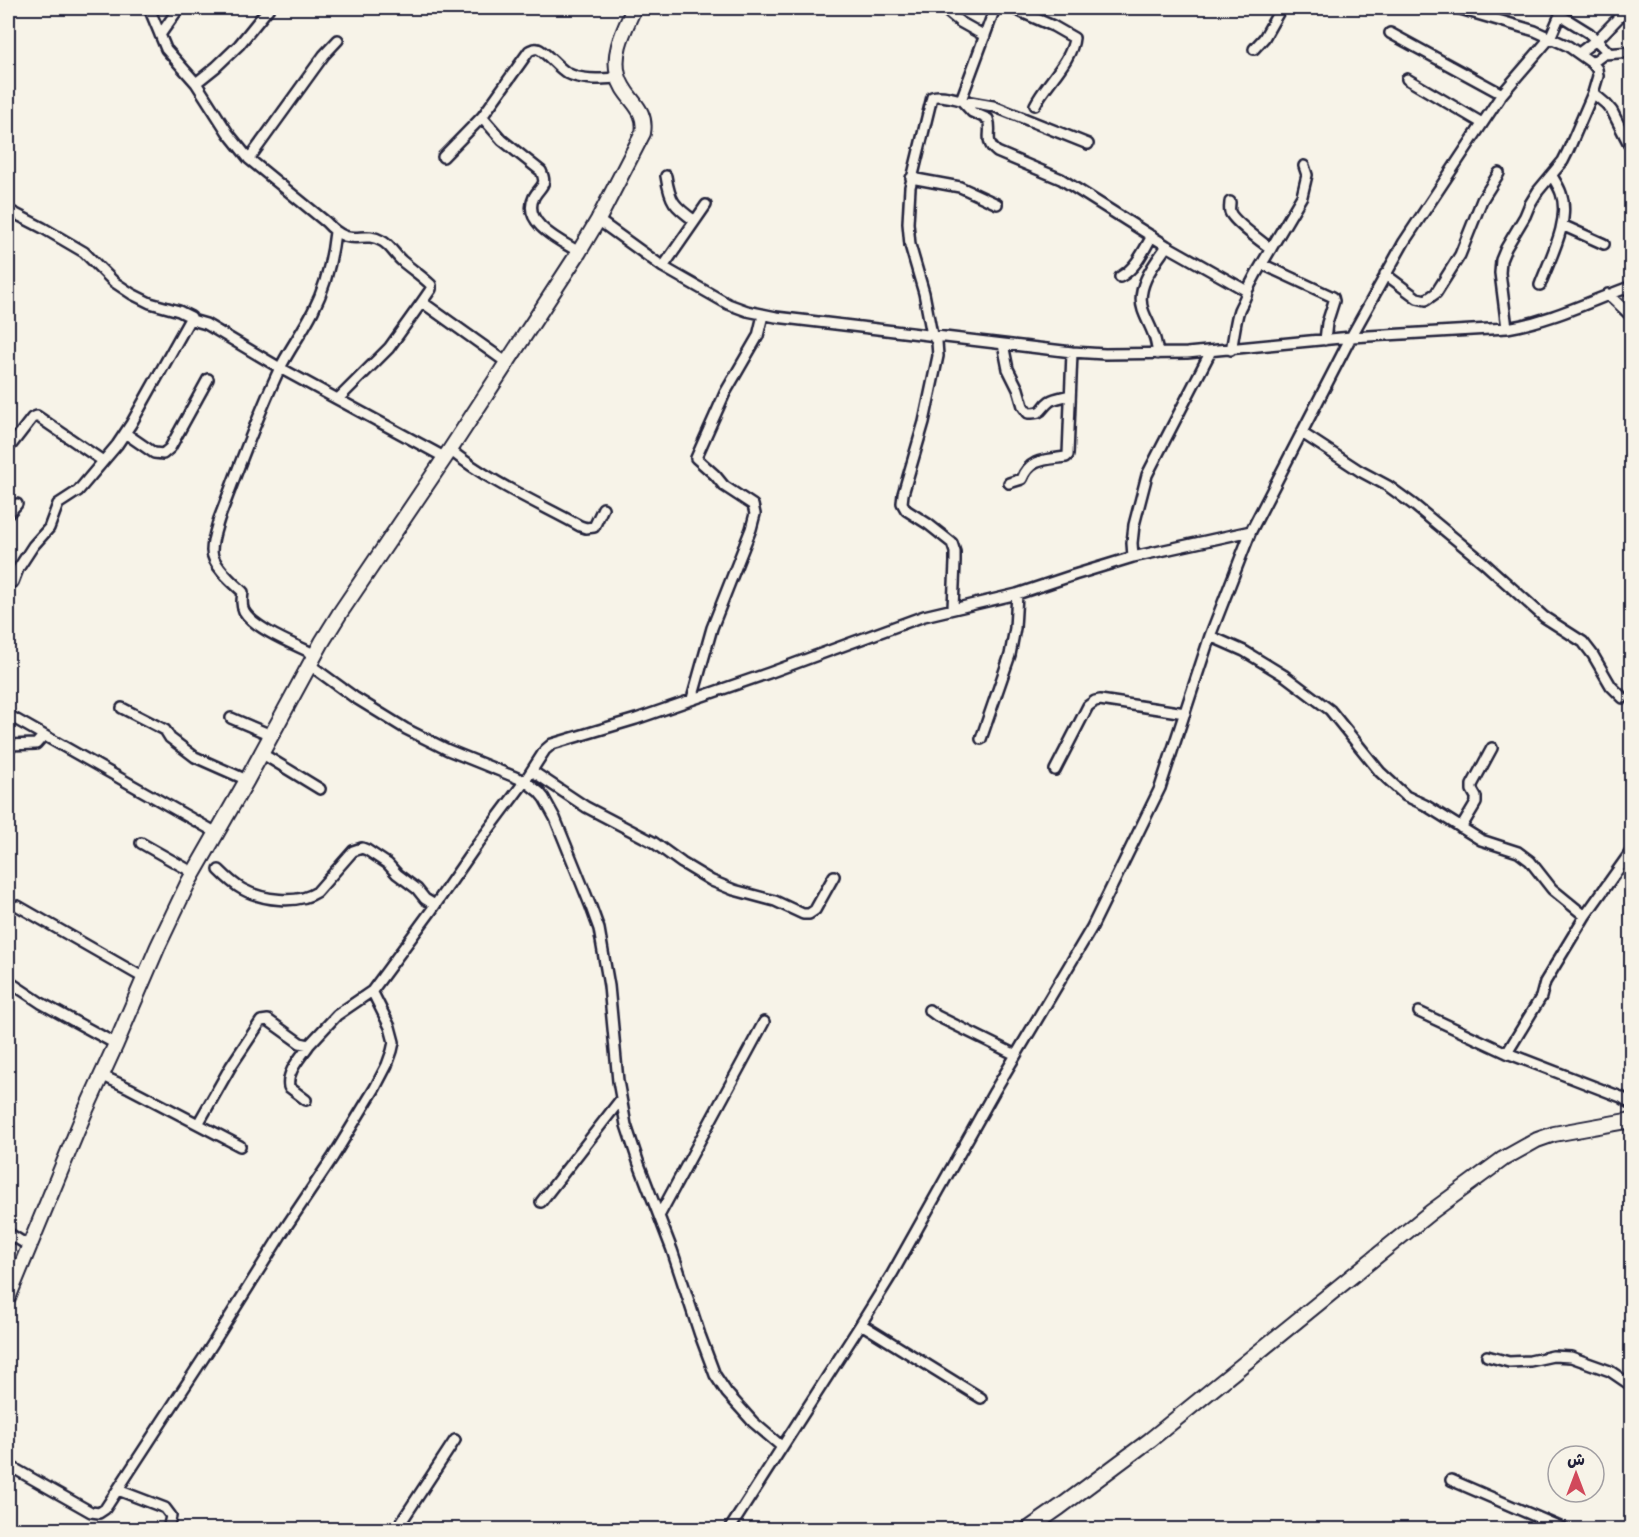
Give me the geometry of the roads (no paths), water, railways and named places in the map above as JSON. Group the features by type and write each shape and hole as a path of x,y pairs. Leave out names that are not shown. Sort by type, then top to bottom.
{"street":[{"path":"149,8 166,49 196,83 228,133 249,159 327,222 335,232 345,237 382,240 401,260 431,285 431,289 389,348 338,399"},
{"path":"160,35 179,8"},
{"path":"196,83 239,45 268,8"},
{"path":"8,1298 84,1114 172,916 194,873 340,613 579,252 643,133 642,113 618,78 616,53 634,8"},
{"path":"943,8 960,22 985,36"},
{"path":"963,101 995,8"},
{"path":"1012,8 1074,38 1069,53 1040,94 1035,105"},
{"path":"1254,49 1264,38 1281,8"},
{"path":"1457,8 1515,24 1550,38 1579,53 1597,69 1598,76 1593,93 1568,151 1530,204 1501,260 1500,273 1507,328"},
{"path":"1579,53 1597,39 1628,8"},
{"path":"729,1530 892,1274 1016,1055 1092,927 1160,788 1210,636 1251,531 1351,337 1404,242 1502,94 1550,38 1562,11 1597,39 1609,53"},
{"path":"1390,33 1502,94"},
{"path":"249,159 324,55 338,40"},
{"path":"443,157 482,117 529,51 540,50 568,74 589,78 618,78"},
{"path":"1592,63 1604,54 1632,52"},
{"path":"1407,79 1482,123"},
{"path":"1593,93 1612,111 1632,150"},
{"path":"953,608 955,552 952,543 906,510 902,503 939,356 908,235 908,198 911,178 932,97 935,95 993,106 1088,144"},
{"path":"963,101 969,110 990,122 989,142 994,150 1060,179 1167,246 1247,291"},
{"path":"482,117 502,140 541,171 544,178 543,185 534,197 532,206 533,216 537,223 555,238 579,252"},
{"path":"1231,350 1237,319 1247,291 1302,196 1307,175 1304,166"},
{"path":"1385,274 1417,298 1430,299 1460,255 1482,200 1499,173"},
{"path":"666,176 668,193 672,202 694,221"},
{"path":"1540,285 1562,225 1564,210 1561,193 1552,176"},
{"path":"911,178 960,187 997,204"},
{"path":"1230,202 1229,208 1232,215 1271,249"},
{"path":"663,267 706,205"},
{"path":"8,210 74,246 93,260 114,282 132,294 206,324 280,368 580,526 594,527 603,508"},
{"path":"598,220 663,267 737,308 763,315 1072,352 1158,354 1231,350 1351,337 1507,328 1529,325 1557,316 1632,286"},
{"path":"1562,225 1604,244"},
{"path":"335,232 330,264 320,296 280,368 263,405 214,535 212,554 219,567 243,592 242,606 250,619 313,660 354,697 406,729 448,750 525,782 544,798 555,818 599,929 609,986 621,1099 632,1144 680,1272 700,1335 716,1375 734,1403 781,1446"},
{"path":"1120,277 1134,266 1152,236"},
{"path":"1158,354 1155,336 1142,307 1140,296 1153,267 1167,246"},
{"path":"1262,264 1333,297 1325,340"},
{"path":"1608,294 1632,317"},
{"path":"422,302 506,362"},
{"path":"692,699 712,628 755,514 753,506 724,486 715,474 696,458 725,393 758,336 763,315"},
{"path":"13,582 18,569 33,546 49,528 58,504 78,491 124,433 144,403 191,317"},
{"path":"1003,344 1008,369 1023,406 1028,412 1036,413 1043,410 1051,400 1070,395"},
{"path":"1133,557 1134,525 1147,475 1211,351"},
{"path":"1010,483 1022,479 1026,470 1033,463 1068,455 1072,352"},
{"path":"124,433 154,453 163,454 170,448 208,379"},
{"path":"12,444 32,418 37,416 103,461"},
{"path":"1302,433 1360,471 1388,486 1414,505 1483,562 1544,617 1582,642 1611,686 1623,699"},
{"path":"8,514 17,504"},
{"path":"306,1100 289,1087 288,1082 291,1073 309,1045 337,1015 372,991 525,782 545,750 552,744 612,727 924,616 1017,594 1133,557 1251,531"},
{"path":"981,739 1012,647 1017,594"},
{"path":"1210,636 1244,651 1285,676 1330,710 1380,771 1406,796 1425,805 1481,840 1518,852 1530,861 1552,889 1585,916"},
{"path":"1055,770 1088,706 1095,701 1185,713"},
{"path":"122,708 165,730 171,738 195,756 247,780"},
{"path":"8,715 217,833"},
{"path":"231,718 271,735"},
{"path":"8,745 36,744 43,735"},
{"path":"1461,828 1476,803 1472,785 1492,748"},
{"path":"261,753 320,789"},
{"path":"532,771 586,807 644,836 702,876 723,886 775,901 806,914 815,910 834,876"},
{"path":"141,843 194,873"},
{"path":"219,870 243,889 256,895 272,898 303,898 317,892 353,851 362,848 388,864 425,899 435,905"},
{"path":"1507,1053 1541,997 1545,982 1585,916 1632,850"},
{"path":"1623,863 1632,868"},
{"path":"18,906 144,978"},
{"path":"8,981 41,1003 116,1044"},
{"path":"8,1465 95,1513 105,1509 333,1157 379,1080 394,1042 390,1027 372,991"},
{"path":"928,1010 1016,1055"},
{"path":"1419,1012 1507,1053 1622,1097 1632,1104"},
{"path":"198,1124 231,1066 263,1020 271,1022 303,1045 309,1045"},
{"path":"659,1216 764,1022"},
{"path":"102,1076 240,1146"},
{"path":"541,1202 621,1099"},
{"path":"1027,1530 1150,1440 1431,1212 1503,1159 1530,1143 1554,1134 1631,1121"},
{"path":"8,1233 29,1246"},
{"path":"861,1324 981,1398"},
{"path":"1487,1356 1509,1362 1530,1361 1553,1356 1571,1357 1610,1371 1632,1386"},
{"path":"396,1530 454,1440"},
{"path":"1450,1480 1567,1530"},
{"path":"118,1490 165,1508 171,1516 168,1530"}]}
